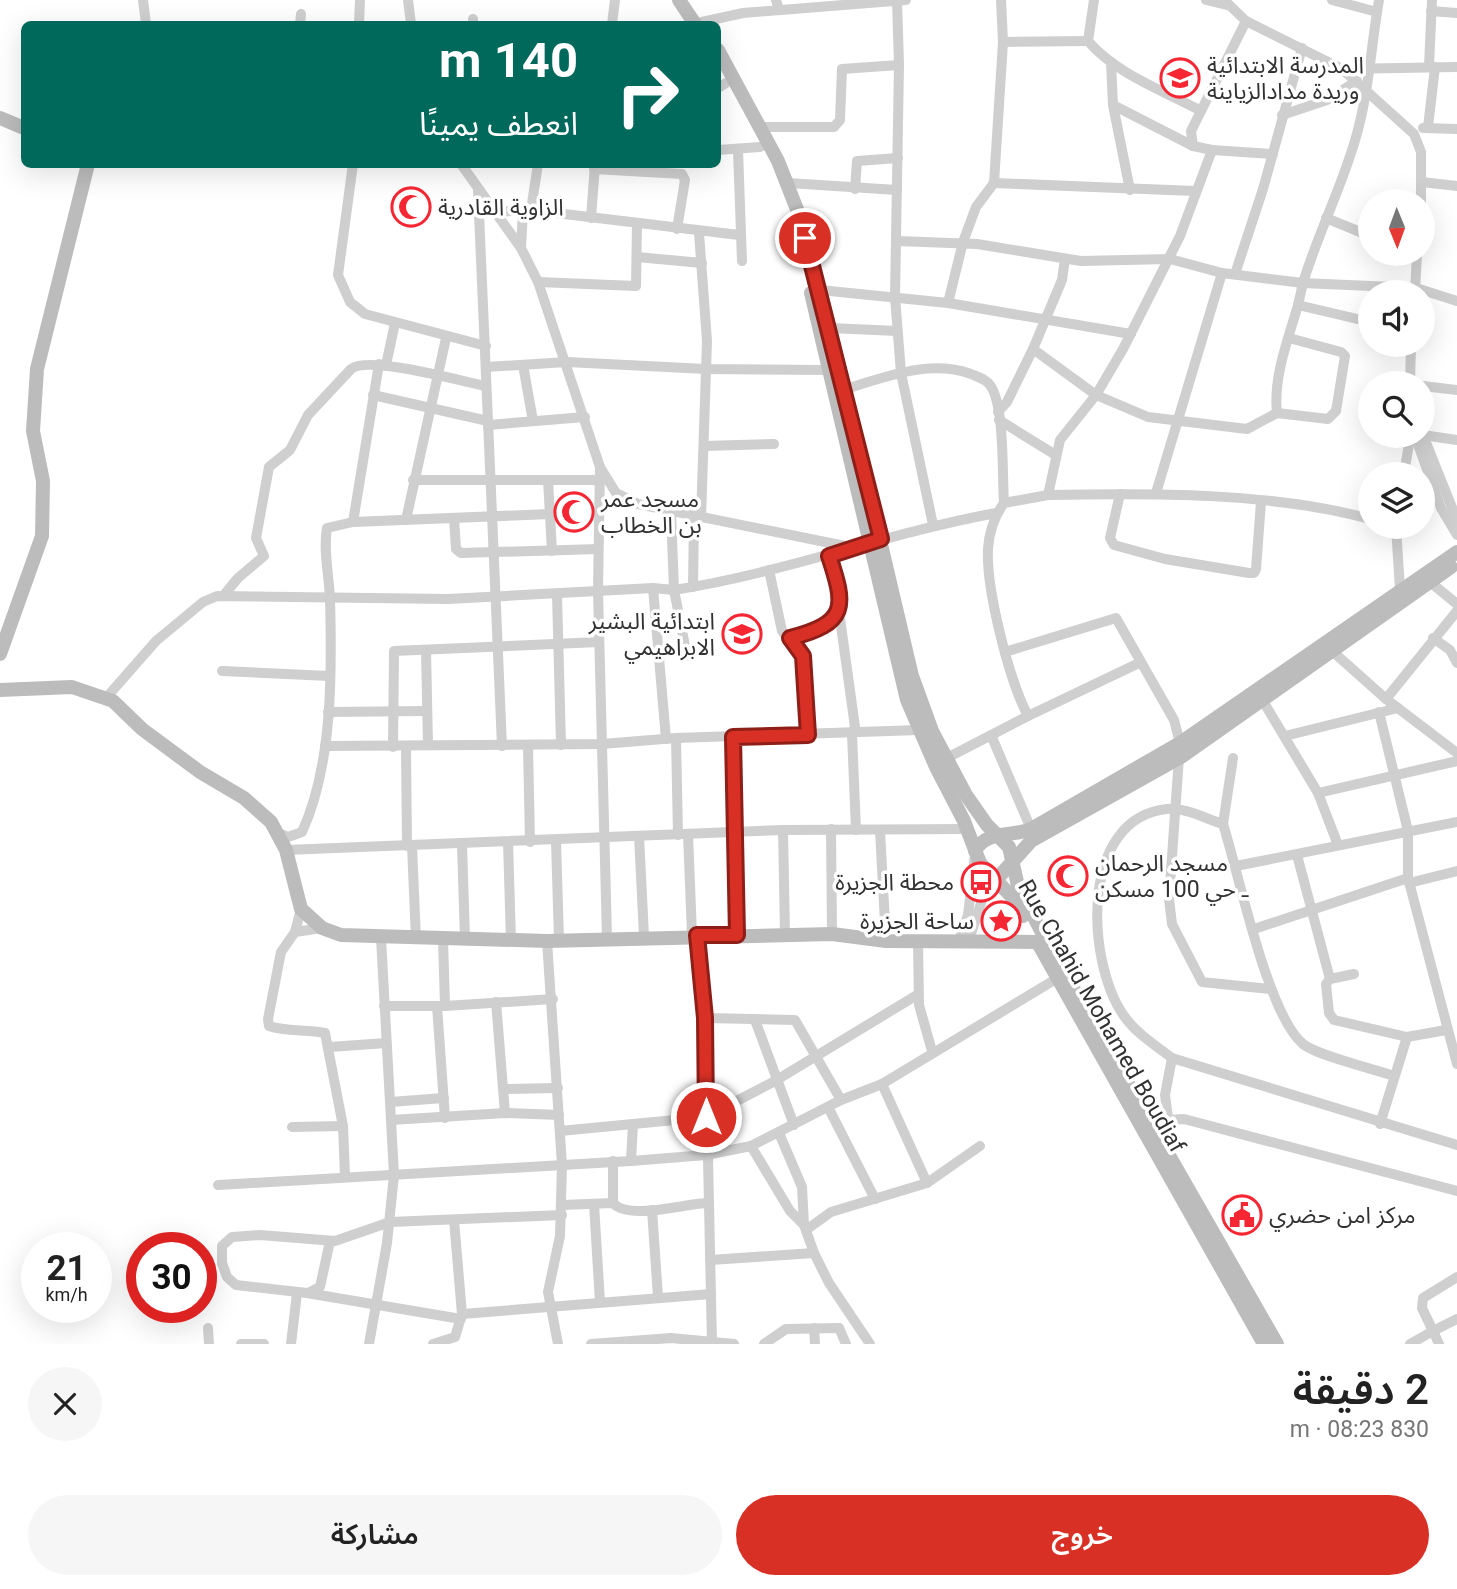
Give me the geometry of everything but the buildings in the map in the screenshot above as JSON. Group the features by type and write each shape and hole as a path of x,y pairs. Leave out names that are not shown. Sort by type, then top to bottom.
{"main road":[{"path":"679,0 697,21"},
{"path":"689,0 699,21"},
{"name":"Rue Chahid Mohamed Boudiaf","path":"721,56 788,183 820,290 845,389 897,639 921,725 984,869 1017,905 1056,979 1264,1344"},
{"name":"Rue Chahid Mohamed Boudiaf","path":"722,86 760,147 790,214 876,541"},
{"path":"0,118 21,127"},
{"path":"0,654 42,536 43,481 33,431 37,369 87,168"},
{"path":"996,880 1028,843 1057,820 1263,701 1331,650 1400,589 1457,552"},
{"path":"1180,750 1365,620 1457,563"},
{"path":"0,689 72,687 106,698 200,772 255,806 279,832 301,909 322,929 341,935 511,941 832,934 886,942 1037,942"},
{"name":"Rue Chahid Mohamed Boudiaf","path":"921,725 978,814 1009,847 1016,882 1023,896 1277,1344"},
{"path":"975,851 984,839 1016,835 1057,820"}],"street":[{"path":"143,0 146,21"},
{"path":"359,0 359,21"},
{"path":"408,0 411,21"},
{"path":"612,21 615,0"},
{"path":"740,0 743,13"},
{"path":"948,303 963,242 980,199 995,183 1003,42 1001,0"},
{"path":"1088,41 1094,0"},
{"path":"1206,0 1226,3 1246,21 1342,69 1357,81 1414,134 1421,152 1422,189"},
{"path":"1332,0 1377,12"},
{"path":"1277,413 1278,381 1303,282 1352,149 1367,90 1368,66 1379,0"},
{"path":"712,21 777,5 901,1 895,297 897,331 901,373 933,525"},
{"path":"1428,127 1432,6 1457,13"},
{"path":"1193,146 1190,135 1246,21"},
{"path":"1003,42 1088,41 1111,62 1201,111"},
{"path":"1235,274 1273,154 1302,48"},
{"path":"1111,62 1113,105 1130,190"},
{"path":"760,127 837,126 842,69 899,65"},
{"path":"1342,69 1368,66 1457,67"},
{"path":"1282,114 1328,100 1357,81"},
{"path":"1113,105 1193,146 1273,154"},
{"path":"1414,134 1428,127 1457,129"},
{"path":"721,150 760,147"},
{"path":"738,150 741,261"},
{"path":"1048,495 1054,454 1060,440 1096,395 1131,334 1170,259 1212,150"},
{"path":"855,188 857,161 898,158"},
{"path":"352,168 338,280 357,310 446,338 486,346"},
{"path":"464,168 521,248 538,282 600,467 617,492 624,498 671,512 851,547"},
{"path":"521,248 537,168"},
{"path":"590,218 595,168"},
{"path":"607,168 682,174 685,180 677,229"},
{"path":"1422,182 1457,186"},
{"path":"788,183 897,190"},
{"path":"995,183 1195,191"},
{"path":"478,190 496,553 502,746"},
{"path":"494,212 527,211 699,233 739,235"},
{"path":"1326,218 1358,231"},
{"path":"538,282 633,287 637,284 636,224"},
{"path":"693,587 704,446 706,369 699,233"},
{"path":"897,242 963,242 1065,259 1170,259 1222,273 1358,286"},
{"path":"637,257 702,263"},
{"path":"998,416 1047,320 1062,280 1065,259"},
{"path":"1156,494 1222,273"},
{"path":"820,290 948,303 1131,334"},
{"path":"1435,295 1457,301"},
{"path":"1298,305 1358,320"},
{"path":"352,522 373,395 396,323"},
{"path":"830,328 897,331"},
{"path":"406,520 428,408 446,338"},
{"path":"1033,349 1096,395 1136,413 1247,429 1277,413 1332,417 1336,411 1346,360 1341,352 1289,338"},
{"path":"486,367 567,362 706,369 829,370"},
{"path":"224,595 238,578 264,556 256,538 270,467 290,450 308,415 358,363 383,364 486,386"},
{"path":"523,365 533,421"},
{"path":"845,389 901,373 942,367 977,376 992,387 998,416 1004,503"},
{"path":"1435,387 1457,390"},
{"path":"373,395 488,423 585,416"},
{"path":"998,416 1054,454"},
{"path":"1435,438 1457,440"},
{"path":"704,446 774,444"},
{"path":"1424,448 1441,508 1457,535"},
{"path":"1425,448 1457,520"},
{"path":"600,467 598,591 607,938"},
{"path":"413,480 599,480"},
{"path":"548,480 552,551"},
{"path":"1120,494 1110,538 1114,545 1165,559 1249,573 1254,573 1256,569 1261,502"},
{"path":"1028,716 1004,652 988,550 996,513 1004,503 1048,495 1156,494 1338,510 1358,516"},
{"path":"671,512 674,590 687,656"},
{"path":"106,698 156,641 204,602 224,595 330,599 557,594 653,588 674,590 829,556 851,547 933,525 996,513"},
{"path":"279,832 288,837 302,832 312,807 325,746 330,599 326,531 331,525 550,514"},
{"path":"454,518 458,552 598,550"},
{"path":"1397,539 1400,589"},
{"path":"829,556 841,595 839,611 855,727 852,734 856,830"},
{"path":"769,570 782,631 803,656 808,735"},
{"path":"1430,582 1457,604"},
{"path":"653,588 705,1018 712,1343"},
{"path":"557,594 561,745"},
{"path":"790,638 821,630 839,611"},
{"path":"1386,699 1457,611"},
{"path":"1004,652 1114,617 1174,720 1180,750 1170,917 1198,976 1206,984 1270,989"},
{"path":"1433,638 1450,650 1457,663"},
{"path":"393,747 393,652 599,642"},
{"path":"426,650 428,745"},
{"path":"1331,650 1386,699 1457,753"},
{"path":"945,759 1139,663"},
{"path":"222,671 329,676"},
{"path":"1263,701 1318,793 1338,845"},
{"path":"1284,736 1398,708"},
{"path":"328,712 427,711"},
{"path":"1379,712 1408,831 1409,881 1457,1064"},
{"path":"325,746 603,744 671,738 852,734 921,725"},
{"path":"991,735 1031,828"},
{"path":"733,737 737,935"},
{"path":"406,746 416,939"},
{"path":"528,746 530,842"},
{"path":"1233,758 1223,824 1270,989 1303,1044 1395,1076"},
{"path":"1318,793 1457,761"},
{"path":"1223,824 1176,809 1153,812 1137,820 1118,839 1105,866 1095,919 1101,960 1122,1014 1139,1032 1172,1058 1380,1124 1457,1145"},
{"path":"1236,866 1457,822"},
{"path":"286,850 783,830 968,829"},
{"path":"783,830 785,934"},
{"path":"831,830 832,934"},
{"path":"880,831 886,942"},
{"path":"639,836 644,936"},
{"path":"556,841 553,999 562,1210 548,1280 550,1307 558,1344"},
{"path":"508,842 511,941"},
{"path":"462,845 465,939"},
{"path":"964,940 975,851"},
{"path":"1297,855 1330,979"},
{"path":"1254,929 1312,907 1457,871"},
{"path":"964,940 984,894 996,880"},
{"path":"301,909 295,932 280,957 268,1018 270,1026 325,1033 330,1047 343,1126 345,1176"},
{"path":"295,932 322,929"},
{"path":"369,1344 390,1222 394,1175 381,938"},
{"path":"443,939 441,1006 445,1118"},
{"path":"918,943 917,995 932,1051"},
{"path":"1354,974 1330,979 1325,986 1328,1013 1334,1020 1407,1037 1446,1030"},
{"path":"218,1185 631,1161 706,1155 751,1146 841,1100 882,1084 932,1051 1056,979"},
{"path":"560,1131 706,1117 775,1081 917,995"},
{"path":"384,1006 441,1006 553,999"},
{"path":"496,1002 505,1113"},
{"path":"705,1018 794,1020 841,1100"},
{"path":"754,1020 794,1125"},
{"path":"1380,1124 1407,1037"},
{"path":"330,1047 386,1043"},
{"path":"1168,1118 1165,1095 1172,1058"},
{"path":"882,1084 927,1183"},
{"path":"505,1089 558,1088"},
{"path":"390,1102 444,1098"},
{"path":"828,1107 875,1199"},
{"path":"391,1120 505,1113 559,1115"},
{"path":"1150,1121 1184,1119 1457,1192"},
{"path":"631,1161 633,1124"},
{"path":"292,1127 343,1126"},
{"path":"779,1133 802,1187 805,1227 814,1253 848,1313 870,1344"},
{"path":"751,1146 790,1211 805,1227"},
{"path":"805,1227 824,1215 927,1183 980,1146"},
{"path":"613,1161 613,1203"},
{"path":"708,1203 689,1203 680,1209 652,1210 620,1209 613,1203 594,1203 562,1210 454,1220 390,1222 330,1241 298,1236 232,1237 222,1246 222,1263 227,1277 236,1285 461,1317 600,1302 711,1294"},
{"path":"594,1203 600,1302"},
{"path":"652,1210 658,1297"},
{"path":"433,1344 455,1337 461,1317 454,1220"},
{"path":"302,1293 320,1287 330,1241"},
{"path":"710,1260 814,1253"},
{"path":"1439,1344 1422,1308 1422,1299 1457,1277"},
{"path":"290,1344 302,1293"},
{"path":"839,1328 848,1313"},
{"path":"1410,1344 1457,1319"},
{"path":"208,1328 209,1344"},
{"path":"814,1328 815,1344"},
{"path":"765,1344 786,1329 839,1328"},
{"path":"839,1328 846,1344"},
{"path":"591,1344 671,1338 734,1344"},
{"path":"241,1344 264,1344"}],"place":[{"name":"المدرسة الابتدائية وريدة مدادالزياينة","path":"1180,78"},
{"name":"الزاوية القادرية","path":"411,207"},
{"name":"مسجد عمر بن الخطاب","path":"574,512"},
{"name":"ابتدائية البشير الابراهيمي","path":"742,634"},
{"name":"مسجد الرحمان ـ حي 100 مسكن","path":"1068,876"},
{"name":"محطة الجزيرة","path":"981,882"},
{"name":"ساحة الجزيرة","path":"1001,921"},
{"name":"مركز امن حضري","path":"1242,1215"}],"route":[{"path":"706,1117 705,1018 697,935 737,935 733,737 808,735 803,656 790,638 821,630 839,611 841,595 829,556 881,539 835,348 805,238"}]}
